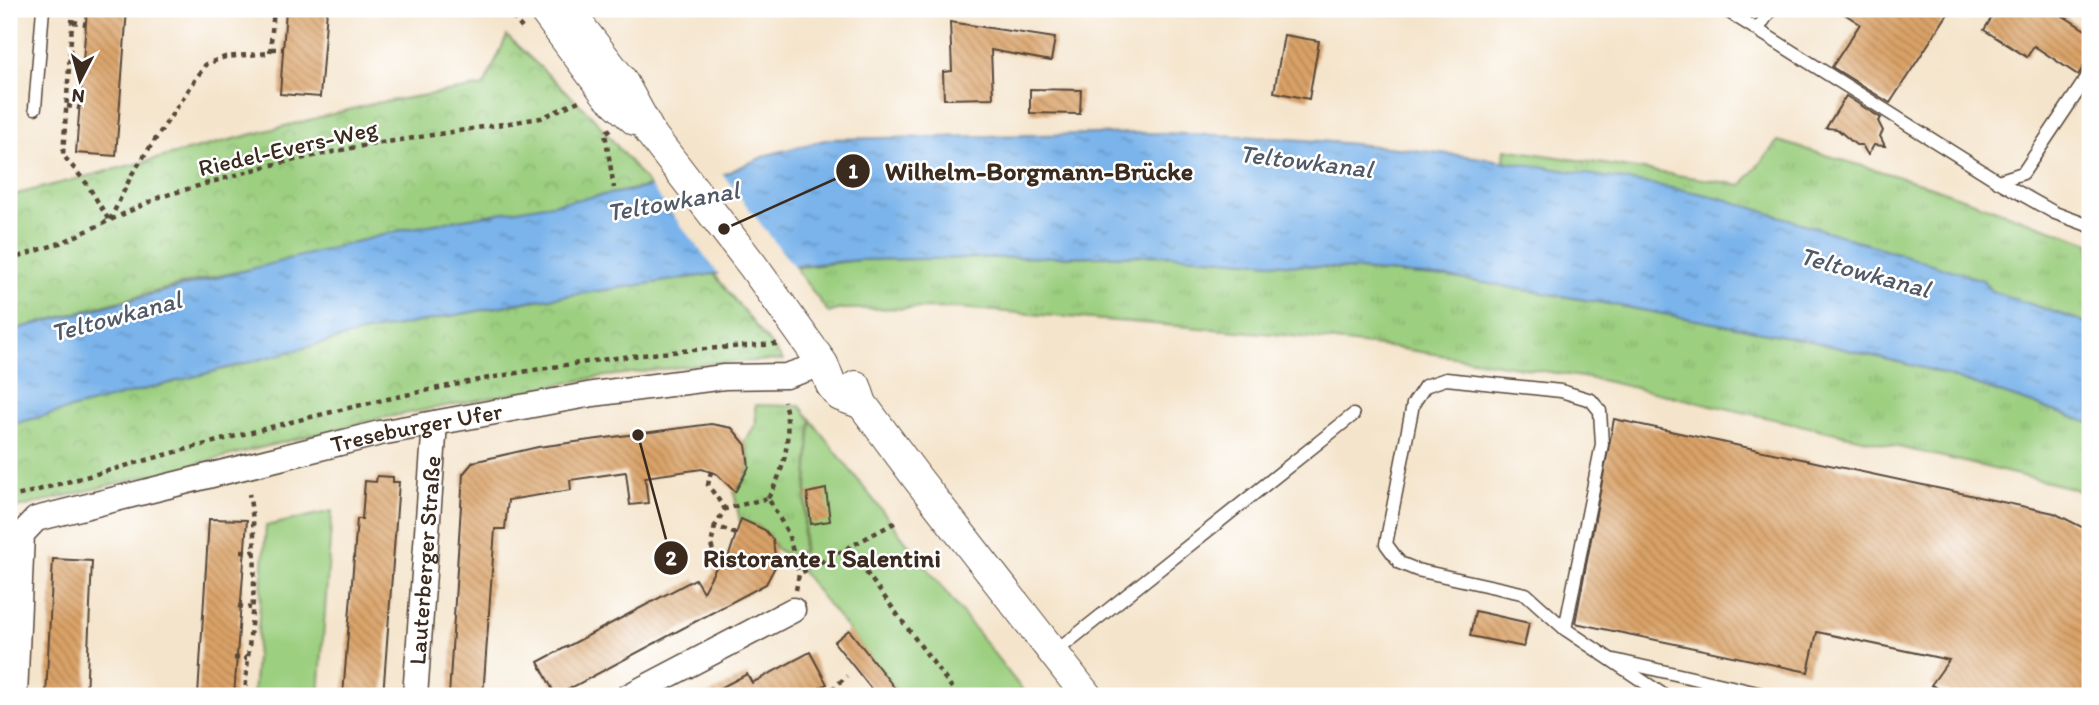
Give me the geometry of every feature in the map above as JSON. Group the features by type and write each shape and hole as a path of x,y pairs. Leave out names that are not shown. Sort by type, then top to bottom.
{"street":[{"path":"553,10 621,79 652,134 753,266 823,365 847,373 856,384 862,404 1087,696"},
{"name":"Treseburger Ufer","path":"15,696 22,534 36,519 334,443 435,423 593,394 703,379 795,375 823,365"},
{"name":"Lauterberger Straße","path":"415,696 435,423"},
{"path":"629,696 793,610"}],"lane":[{"path":"35,108 43,9"},
{"path":"1724,9 1998,181 2055,213 2090,226"},
{"path":"1758,29 1772,9"},
{"path":"1998,181 2023,173 2090,73"},
{"path":"1564,629 1602,444 1600,411 1591,400 1561,391 1446,379 1424,386 1413,404 1386,534 1386,544 1392,555 1417,570 1526,594 1564,629 1588,647 1614,660 1665,696"},
{"path":"1054,653 1353,415"},
{"path":"1614,660 1771,696"}],"path":[{"path":"73,9 63,155 87,184 110,222"},
{"path":"271,49 274,9"},
{"path":"73,22 86,24"},
{"path":"110,222 132,174 206,64 225,57 283,49"},
{"name":"Riedel-Evers-Weg","path":"9,260 63,242 160,197 267,166 356,147 541,118 583,98"},
{"path":"66,106 80,107"},
{"path":"611,128 605,133 614,188"},
{"path":"718,565 711,545 715,526 725,509 768,498 778,481 786,456 788,432 783,401"},
{"path":"711,471 708,485 725,509"},
{"path":"244,696 255,552 255,522 249,494"},
{"path":"768,498 788,533 799,574 793,610"},
{"path":"799,574 898,521"},
{"path":"715,526 736,534"},
{"path":"848,548 958,696"},
{"path":"242,551 255,552"},
{"path":"238,606 251,608"},
{"path":"234,658 247,658"},
{"path":"824,696 847,676"}],"green space":[{"path":"507,36 593,117 650,186 195,281 9,331 9,196 376,103 484,86"},
{"path":"1778,141 1920,183 2090,243 2090,324 1991,291 1504,161 1505,149 1742,185"},
{"path":"1169,255 1448,277 1811,341 1931,370 2090,423 2090,497 2072,488 1956,460 1600,380 1396,348 1274,334 959,308 840,309 829,313 795,268 859,260"},
{"path":"714,274 783,360 713,363 599,377 377,419 9,510 9,425 361,333 530,301"},
{"path":"755,405 800,406 811,420 802,551 790,557 776,549 762,529 740,521 734,492 748,469 749,456 744,442 756,424"},
{"path":"811,420 1027,696 901,696 802,572"},
{"path":"332,511 319,696 253,696 266,526"}],"water":[{"name":"Teltowkanal","path":"1143,133 1303,140 1409,149 1664,186 1721,198 1983,280 1991,291 2090,324 2090,423 1931,370 1811,341 1609,304 1448,277 1169,255 859,260 714,274 530,301 361,333 9,425 9,331 406,229 725,174 767,155 829,139"}],"pier":[{"path":"720,171 797,271 721,277 648,183"}],"building":[{"path":"87,9 127,9 116,156 76,153"},
{"path":"286,9 327,9 320,97 280,94"},
{"path":"1837,9 1951,9 1890,103 1832,67 1860,24"},
{"path":"1997,9 2052,9 2090,33 2090,57 2078,75 2034,46 2027,57 1984,30"},
{"path":"950,22 1055,38 1051,61 991,50 993,98 944,99 943,72 952,71"},
{"path":"1284,35 1319,41 1309,99 1274,92"},
{"path":"1030,89 1081,90 1080,114 1030,113"},
{"path":"1846,96 1881,118 1878,121 1883,131 1880,136 1885,146 1874,145 1868,155 1862,145 1856,145 1837,129 1826,128"},
{"path":"1614,419 2054,513 2090,531 2090,696 1954,696 1931,685 1949,660 1817,632 1808,672 1575,623"},
{"path":"711,424 732,428 746,445 749,467 735,492 717,474 702,469 645,477 648,503 630,505 626,472 570,480 571,490 508,500 505,529 495,529 483,696 449,696 463,474 473,462 538,447"},
{"path":"377,476 393,477 393,482 399,482 383,696 343,696 357,519 362,519 365,481 376,482"},
{"path":"826,489 830,521 811,524 807,493"},
{"path":"209,519 247,520 234,696 198,696"},
{"path":"741,519 765,530 773,540 776,565 766,584 556,696 538,662 695,579 703,592 720,560 729,555"},
{"path":"53,559 92,561 86,696 46,696"},
{"path":"1475,611 1529,623 1524,647 1470,636"},
{"path":"849,630 901,696 877,696 834,642"},
{"path":"810,652 827,684 804,696 705,696 747,674 752,683"}],"place":[{"name":"Wilhelm-Borgmann-Brücke","path":"724,229"},
{"name":"Ristorante I Salentini","path":"638,435"}]}
